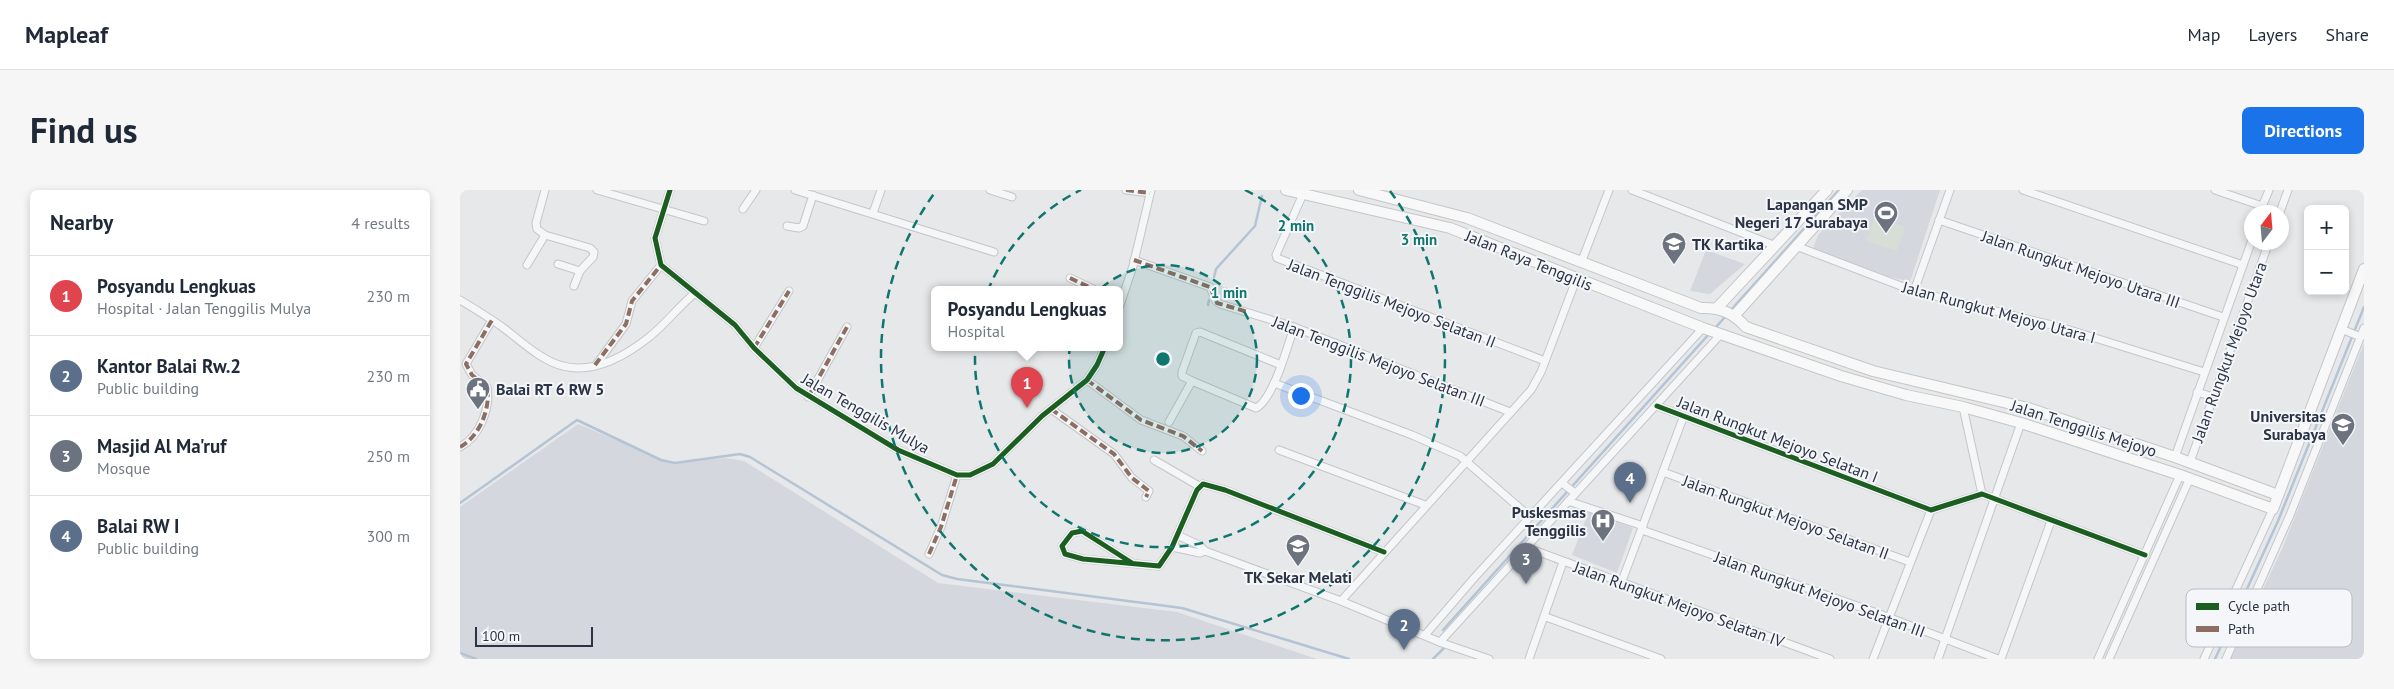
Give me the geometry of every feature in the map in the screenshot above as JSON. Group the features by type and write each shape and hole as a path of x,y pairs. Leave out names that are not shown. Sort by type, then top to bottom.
{"main road":[{"name":"Jalan Raya Tenggilis","path":"1286,190 1450,228 1576,280 1713,331"},
{"name":"Jalan Raya Tenggilis","path":"1360,190 1462,216 1655,292 1701,308 1726,312"},
{"path":"1726,312 1796,246 1848,190"},
{"path":"1726,312 1776,246 1822,191"},
{"path":"1508,253 1515,237"},
{"path":"2273,509 2343,330 2364,269"},
{"path":"1648,307 1655,292"},
{"name":"Jalan Tenggilis Mejoyo","path":"1726,312 1746,327 1846,362 1937,387 2028,408 2093,428 2278,495"},
{"name":"Jalan Tenggilis Mejoyo","path":"1713,331 1841,376 1906,395 1963,407 2088,444 2185,476 2273,509"},
{"path":"1841,376 1846,362"},
{"path":"2088,444 2093,428"},
{"path":"2261,504 2266,501 2266,490"}],"street":[{"path":"545,190 536,223 537,229 545,235 593,250 593,257 580,271 574,286"},
{"path":"597,190 704,222"},
{"path":"595,365 626,324 632,300 661,265 655,238 670,190"},
{"path":"743,209 756,190"},
{"path":"795,190 994,252"},
{"path":"873,213 881,190"},
{"path":"990,190 1012,197"},
{"path":"1123,295 1134,260 1151,192 1126,190"},
{"path":"1581,263 1609,190"},
{"path":"1632,190 1776,246"},
{"path":"1914,291 1950,190"},
{"path":"2023,190 2244,265"},
{"path":"2214,190 2251,205"},
{"path":"2263,205 2269,190"},
{"path":"2283,205 2288,190"},
{"name":"Jalan Tenggilis Mejoyo Selatan II","path":"1303,194 1276,255 1277,258 1545,361"},
{"path":"787,226 799,228 803,226 813,195"},
{"name":"Jalan Rungkut Mejoyo Utara III","path":"1938,220 2223,317"},
{"path":"527,265 545,235"},
{"name":"Jalan Rungkut Mejoyo Utara I","path":"1796,246 1914,291 2060,327 2204,372"},
{"name":"Jalan Rungkut Mejoyo Utara","path":"2175,457 2223,317 2249,250"},
{"name":"Jalan Rungkut Mejoyo Utara","path":"2190,462 2266,250"},
{"name":"Jalan Tenggilis Mejoyo Selatan III","path":"1134,260 1210,287 1217,303 1294,328 1510,412"},
{"path":"558,264 580,271"},
{"name":"Jalan Tenggilis Mulya","path":"661,265 735,325 781,376 808,397 898,450 957,475"},
{"path":"1070,278 1087,286"},
{"path":"1340,601 1531,390 1545,361 1576,280"},
{"path":"754,348 789,291"},
{"path":"460,300 555,364 570,368 595,365 613,360 647,338 695,293"},
{"path":"460,447 471,441 480,425 488,401 487,387 472,375 466,364 492,320"},
{"path":"808,397 847,327"},
{"path":"1280,365 1200,332 1196,333 1182,376 1192,382 1256,408 1260,406 1274,383 1294,328"},
{"path":"2257,589 2290,515 2359,336 2364,328"},
{"path":"2343,330 2359,336"},
{"path":"1440,642 1528,548 1568,501 1573,492 1657,406 1713,331"},
{"path":"1425,635 1530,517 1564,485 1601,438 1713,331"},
{"path":"929,554 941,527 957,475 970,475 994,464 1051,409 1087,380 1103,351"},
{"path":"1087,380 1141,420 1183,436 1202,452"},
{"path":"1169,422 1192,382"},
{"path":"1274,383 1412,435 1468,461 1530,517"},
{"path":"2197,392 2213,397"},
{"name":"Jalan Rungkut Mejoyo Selatan I","path":"1657,406 1683,418 1931,510"},
{"path":"1963,407 1982,494"},
{"path":"1051,409 1115,455 1133,479 1149,491 1146,497"},
{"path":"1622,581 1683,418"},
{"path":"1938,659 1996,500 2021,423"},
{"path":"1279,450 1425,505"},
{"path":"1154,460 1199,486 1204,484 1252,501 1384,552"},
{"name":"Jalan Rungkut Mejoyo Selatan II","path":"1663,472 1910,562"},
{"path":"2098,659 2145,555 2185,476"},
{"path":"2109,659 2185,476"},
{"path":"1564,485 1573,492"},
{"path":"1132,563 1082,531 1072,534 1062,546 1062,552 1070,556 1132,563 1159,566 1172,547 1199,486"},
{"path":"1874,659 1888,617 1931,510 1982,494 2145,555"},
{"name":"Jalan Rungkut Mejoyo Selatan III","path":"1568,501 2000,659"},
{"path":"2236,589 2273,509"},
{"path":"2000,659 2051,521"},
{"path":"1177,535 1199,545 1205,551 1340,601 1440,642 1489,659"},
{"path":"1172,547 1200,553 1205,551"},
{"name":"Jalan Rungkut Mejoyo Selatan IV","path":"1528,548 1830,659"},
{"path":"1529,659 1546,617 1563,562"},
{"path":"1546,617 1661,659"},
{"path":"2204,659 2210,647"},
{"path":"2226,659 2231,647"}],"shaded area":[{"path":"1862,190 1940,190 1910,282 1872,272 1812,251 1818,235"},
{"name":"Lapangan SMP Negeri 17 Surabaya","path":"1875,217 1905,227 1897,251 1866,241"},
{"path":"1706,250 1745,264 1710,294 1690,291"},
{"name":"Universitas Surabaya","path":"2364,343 2364,659 2230,659 2236,647 2352,647 2352,589 2263,589 2282,549"},
{"path":"578,424 670,463 725,458 744,461 938,583 1177,612 1317,659 460,659 460,507"},
{"name":"Puskesmas Tenggilis","path":"1589,511 1633,528 1617,573 1572,555"}],"waterway":[{"path":"1730,311 1839,190"},
{"path":"1214,277 1216,269 1255,226 1262,196"},
{"path":"1208,305 1209,300"},
{"path":"2247,589 2278,521 2364,307"},
{"path":"1715,328 1726,316"},
{"path":"1443,630 1709,334"},
{"path":"460,503 577,420 661,460 675,463 740,454 750,457 942,575 957,579 1182,608 1349,659"},
{"path":"2215,659 2220,647"},
{"path":"1433,659 1444,648"},
{"path":"460,653 476,659"}],"marked path":[{"path":"1126,190 1150,193"},
{"path":"1134,260 1210,287 1217,303 1248,312"},
{"path":"595,365 626,324 632,301 661,265 663,268"},
{"path":"1070,278 1087,286"},
{"path":"754,348 789,291"},
{"path":"460,447 473,436 482,422 485,413 488,395 487,387 472,375 466,364 492,320"},
{"path":"808,397 847,327"},
{"path":"1087,380 1141,420 1183,436 1202,451"},
{"path":"1051,409 1114,454 1132,478 1149,491 1146,497"},
{"path":"929,554 941,527 957,475"}],"cycle path":[{"path":"670,190 655,238 661,265 735,325 754,348 796,388 898,450 957,475 970,475 993,464 1042,416 1087,380 1103,351"},
{"path":"1657,406 1931,510 1982,494 2145,555"},
{"path":"1132,563 1082,531 1072,533 1062,546 1065,554 1083,559 1159,566 1172,547 1197,490 1203,484 1225,490 1384,552"}],"place":[{"name":"Lapangan SMP Negeri 17 Surabaya","path":"1886,234"},
{"name":"TK Kartika","path":"1674,265"},
{"name":"Posyandu Lengkuas","path":"1027,408"},
{"name":"Balai RT 6 RW 5","path":"478,410"},
{"name":"Universitas Surabaya","path":"2343,446"},
{"name":"Balai RW I","path":"1630,503"},
{"name":"Puskesmas Tenggilis","path":"1603,542"},
{"name":"TK Sekar Melati","path":"1298,567"},
{"name":"Masjid Al Ma'ruf","path":"1526,584"},
{"name":"Kantor Balai Rw.2","path":"1404,650"}]}
